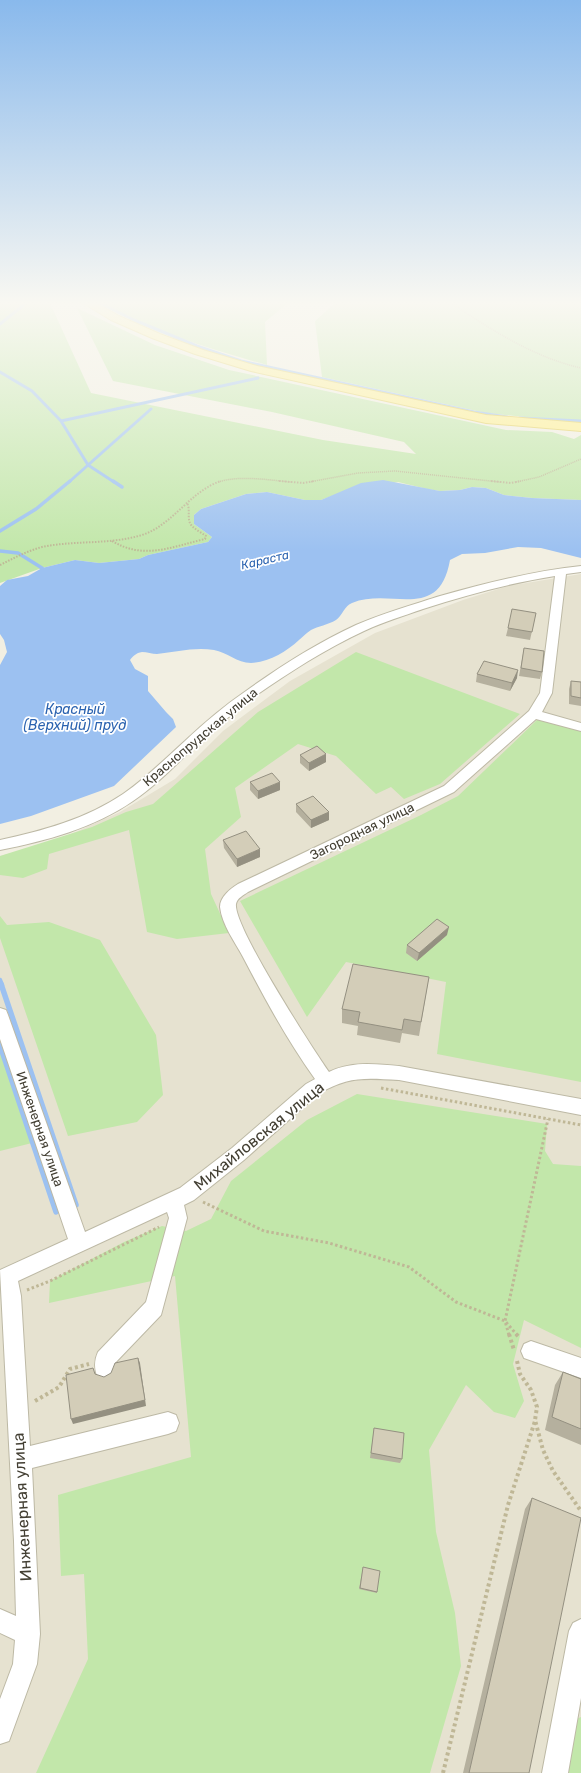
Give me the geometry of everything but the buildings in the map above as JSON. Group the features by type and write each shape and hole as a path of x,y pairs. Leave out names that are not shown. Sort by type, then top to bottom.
{"main road":[{"path":"333,386 479,417 511,422 581,427"}],"street":[{"name":"Краснопрудская улица","path":"0,844 36,838 75,825 118,804 141,788 235,705 259,687 305,657 350,632 389,616 499,584 561,571 581,569"},
{"name":"Загородная улица","path":"326,1081 311,1061 233,924 228,907 231,898 236,892 243,888 449,789 534,714 546,693 561,571"},
{"path":"534,714 581,727"},
{"name":"Инженерная улица","path":"0,1014 79,1243"},
{"name":"Михайловская улица","path":"4,1279 187,1194 209,1178 302,1097 326,1081 339,1075 355,1072 386,1072 581,1107"},
{"path":"105,1365 154,1308 178,1218 173,1200"},
{"name":"Инженерная улица","path":"0,1732 25,1664 28,1634 25,1541 17,1412 6,1332 11,1296 4,1279"},
{"path":"520,1354 581,1368"},
{"path":"20,1459 51,1453 168,1423"},
{"path":"0,1621 28,1634"},
{"path":"555,1773 576,1685 581,1631"}],"path":[{"path":"0,565 23,553 50,546 133,538 153,530 172,517 209,485 227,479 258,479 303,483 358,473 395,471 493,483 511,483 535,478 581,459"},
{"path":"112,541 122,548 141,552 154,551 205,539 206,536 191,525 189,518 190,508 187,503"},
{"path":"376,1087 581,1125"},
{"path":"443,1773 508,1505 535,1420 537,1407 531,1390 520,1374 520,1354 505,1321 548,1119"},
{"path":"173,1200 200,1201 264,1231 329,1243 409,1267 456,1302 505,1321 520,1354"},
{"path":"17,1412 59,1387 70,1369 105,1365"},
{"path":"535,1420 543,1450 553,1472 581,1511"}],"shaded area":[{"path":"581,574 581,1773 0,1773 0,856 51,843 120,812 175,779 223,731 290,681 375,633 463,600 508,586"}],"green space":[{"path":"0,386 88,386 91,393 323,440 416,454 404,442 272,412 137,386 302,386 506,430 552,432 574,439 581,435 581,500 504,495 486,488 472,487 460,490 440,491 398,482 337,494 321,500 305,500 267,492 246,494 201,509 194,515 194,524 212,537 208,542 148,555 139,559 99,563 75,560 42,568 0,583"},
{"path":"362,386 581,386 581,420 553,420 486,413"},
{"path":"356,652 520,714 440,784 404,799 391,787 376,794 336,756 298,744 235,788 241,817 205,849 211,894 229,933 177,939 147,932 129,830 49,854 47,869 23,878 0,875 0,856 92,827 126,812 153,804 258,712"},
{"path":"538,719 581,731 581,1082 437,1054 446,982 346,962 307,1017 240,901 458,796"},
{"path":"0,916 7,925 49,922 100,940 156,1035 163,1095 137,1122 68,1136 0,938"},
{"path":"0,1049 32,1143 0,1151"},
{"path":"357,1094 547,1124 545,1151 553,1164 581,1166 581,1348 524,1320 513,1364 524,1401 515,1418 494,1412 466,1385 429,1450 436,1532 455,1613 461,1666 430,1773 36,1773 88,1659 84,1574 61,1576 58,1495 191,1457 175,1276 49,1303 50,1281 124,1242 162,1226 186,1231 211,1219 231,1181 307,1120"},
{"path":"581,1717 581,1773 566,1773 576,1719"}],"water":[{"name":"Красный (Верхний) пруд","path":"383,480 440,491 460,490 472,487 486,488 504,495 581,500 581,558 541,548 518,547 485,553 462,554 450,560 444,579 436,591 424,597 412,599 367,599 352,603 347,606 336,620 311,630 289,649 264,661 246,663 219,651 207,649 192,649 157,654 144,652 138,653 130,660 135,669 148,676 148,691 173,719 176,727 114,786 31,816 0,824 0,665 7,652 4,640 0,634 0,586 7,580 28,576 42,568 75,560 99,563 139,559 148,555 208,542 212,537 194,524 194,515 201,509 246,494 267,492 305,500 321,500 361,483"}],"waterway":[{"path":"23,386 32,391 61,421"},
{"path":"61,421 223,386"},
{"path":"354,386 474,412 507,417"},
{"path":"88,465 151,409"},
{"path":"520,418 581,421"},
{"path":"61,421 88,465"},
{"path":"69,482 88,465"},
{"path":"88,465 114,482"},
{"path":"0,531 36,509 70,481"},
{"path":"113,481 122,487"},
{"path":"0,551 18,553 42,568"},
{"path":"0,980 2,985"},
{"path":"1,984 76,1205"},
{"path":"0,1045 56,1212"}],"water label":[{"name":"Караста","path":"265,560"}]}
